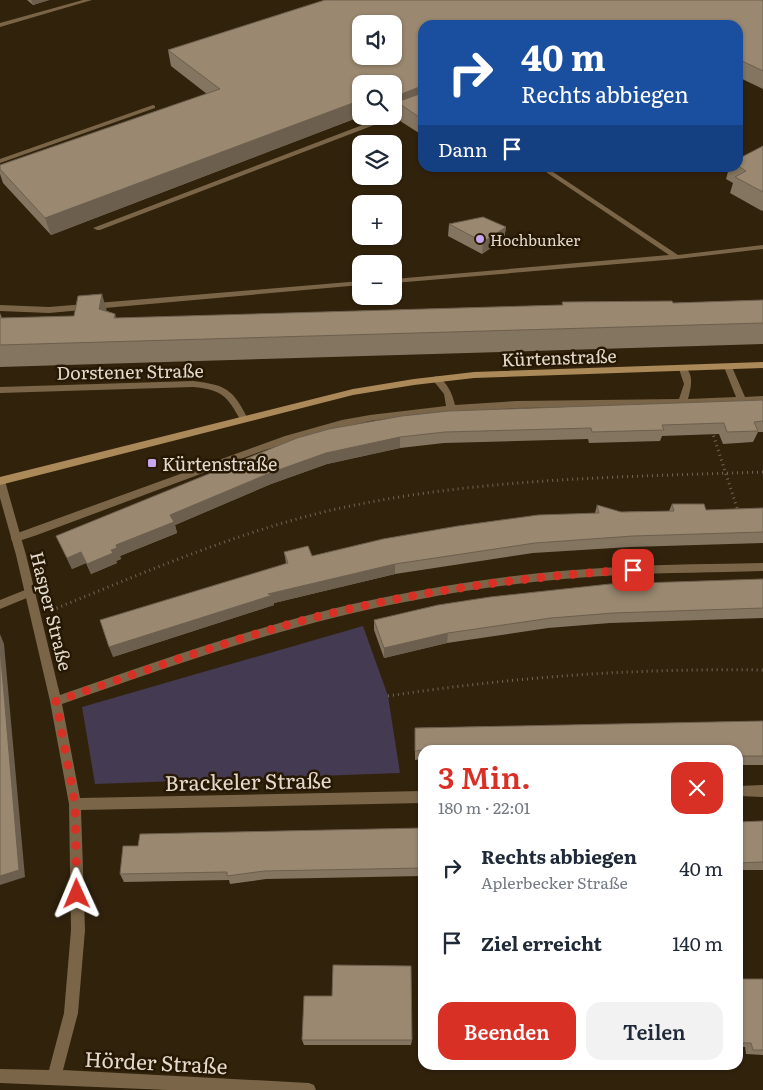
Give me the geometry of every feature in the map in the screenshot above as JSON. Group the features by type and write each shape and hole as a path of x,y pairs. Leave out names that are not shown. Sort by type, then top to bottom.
{"main road":[{"name":"Kürtenstraße","path":"0,481 353,392 436,379 474,375 763,366"}],"street":[{"path":"0,25 89,0"},
{"path":"0,160 153,107"},
{"path":"97,228 370,125"},
{"path":"549,172 677,257"},
{"path":"402,279 677,257 763,248"},
{"path":"0,308 49,310 352,284"},
{"path":"728,367 742,400"},
{"path":"682,402 688,384 683,368"},
{"path":"436,379 448,393 451,409"},
{"name":"Dorstener Straße","path":"0,390 193,384 215,386 223,389 234,399 244,419"},
{"path":"16,538 112,504 246,452 369,418 451,409 572,404 763,400"},
{"name":"Hasper Straße","path":"0,481 30,592 56,701 75,804 77,939 71,1013 54,1077"},
{"path":"56,701 224,645 316,617 403,599 482,585 599,572 763,567"},
{"path":"0,606 30,592"},
{"path":"743,792 763,791"},
{"name":"Brackeler Straße","path":"75,804 418,797"},
{"name":"Hörder Straße","path":"0,1076 309,1090"}],"path":[{"path":"703,402 738,511"},
{"path":"35,617 201,552 274,527 325,512 381,500 512,485 653,476 763,472"},
{"path":"388,696 524,678 652,669 763,670"}],"shaded area":[{"path":"363,626 388,696 400,773 95,784 82,707"}],"building":[{"path":"325,0 763,0 763,71 743,61 743,20 418,20 418,88 402,94 402,75 352,75 352,103 45,218 0,169 0,165 220,89 168,50"},
{"path":"418,94 418,116 402,105 402,100"},
{"path":"763,146 763,192 735,177 746,171 743,169 743,156"},
{"path":"483,217 506,227 483,242 449,224"},
{"path":"102,294 99,309 115,314 114,318 563,305 562,302 672,301 673,303 763,300 763,323 0,345 0,318 74,316 78,296"},
{"path":"763,400 763,421 754,422 758,431 727,432 724,423 662,425 664,430 592,432 591,428 445,432 400,437 326,453 270,473 170,515 174,522 116,545 117,548 111,550 113,553 87,564 81,552 67,558 56,536 297,438 329,429 402,416 449,411"},
{"path":"672,504 704,504 706,510 763,508 763,532 633,536 535,543 395,564 268,594 273,595 109,647 100,620 288,563 284,552 308,546 312,556 383,539 458,526 538,515 599,513 597,505 621,512 674,511"},
{"path":"763,579 763,608 613,613 551,618 448,633 384,648 374,620 438,605 490,597 610,584"},
{"path":"0,647 19,870 0,876"},
{"path":"763,721 763,756 743,756 743,745 418,745 418,751 415,751 415,728"},
{"path":"763,821 763,862 743,863 743,822"},
{"path":"418,828 418,868 264,871 227,876 227,872 120,874 123,846 138,846 140,834"},
{"path":"333,965 411,966 412,1040 302,1040 304,996 332,996"},
{"path":"743,979 763,979 763,1050 753,1050 751,1043 743,1043"}],"place":[{"name":"Hochbunker","path":"480,239"},
{"name":"Kürtenstraße","path":"152,463"}],"route":[{"path":"77,894 75,804 56,701 224,645 316,617 472,586 633,570"}]}
